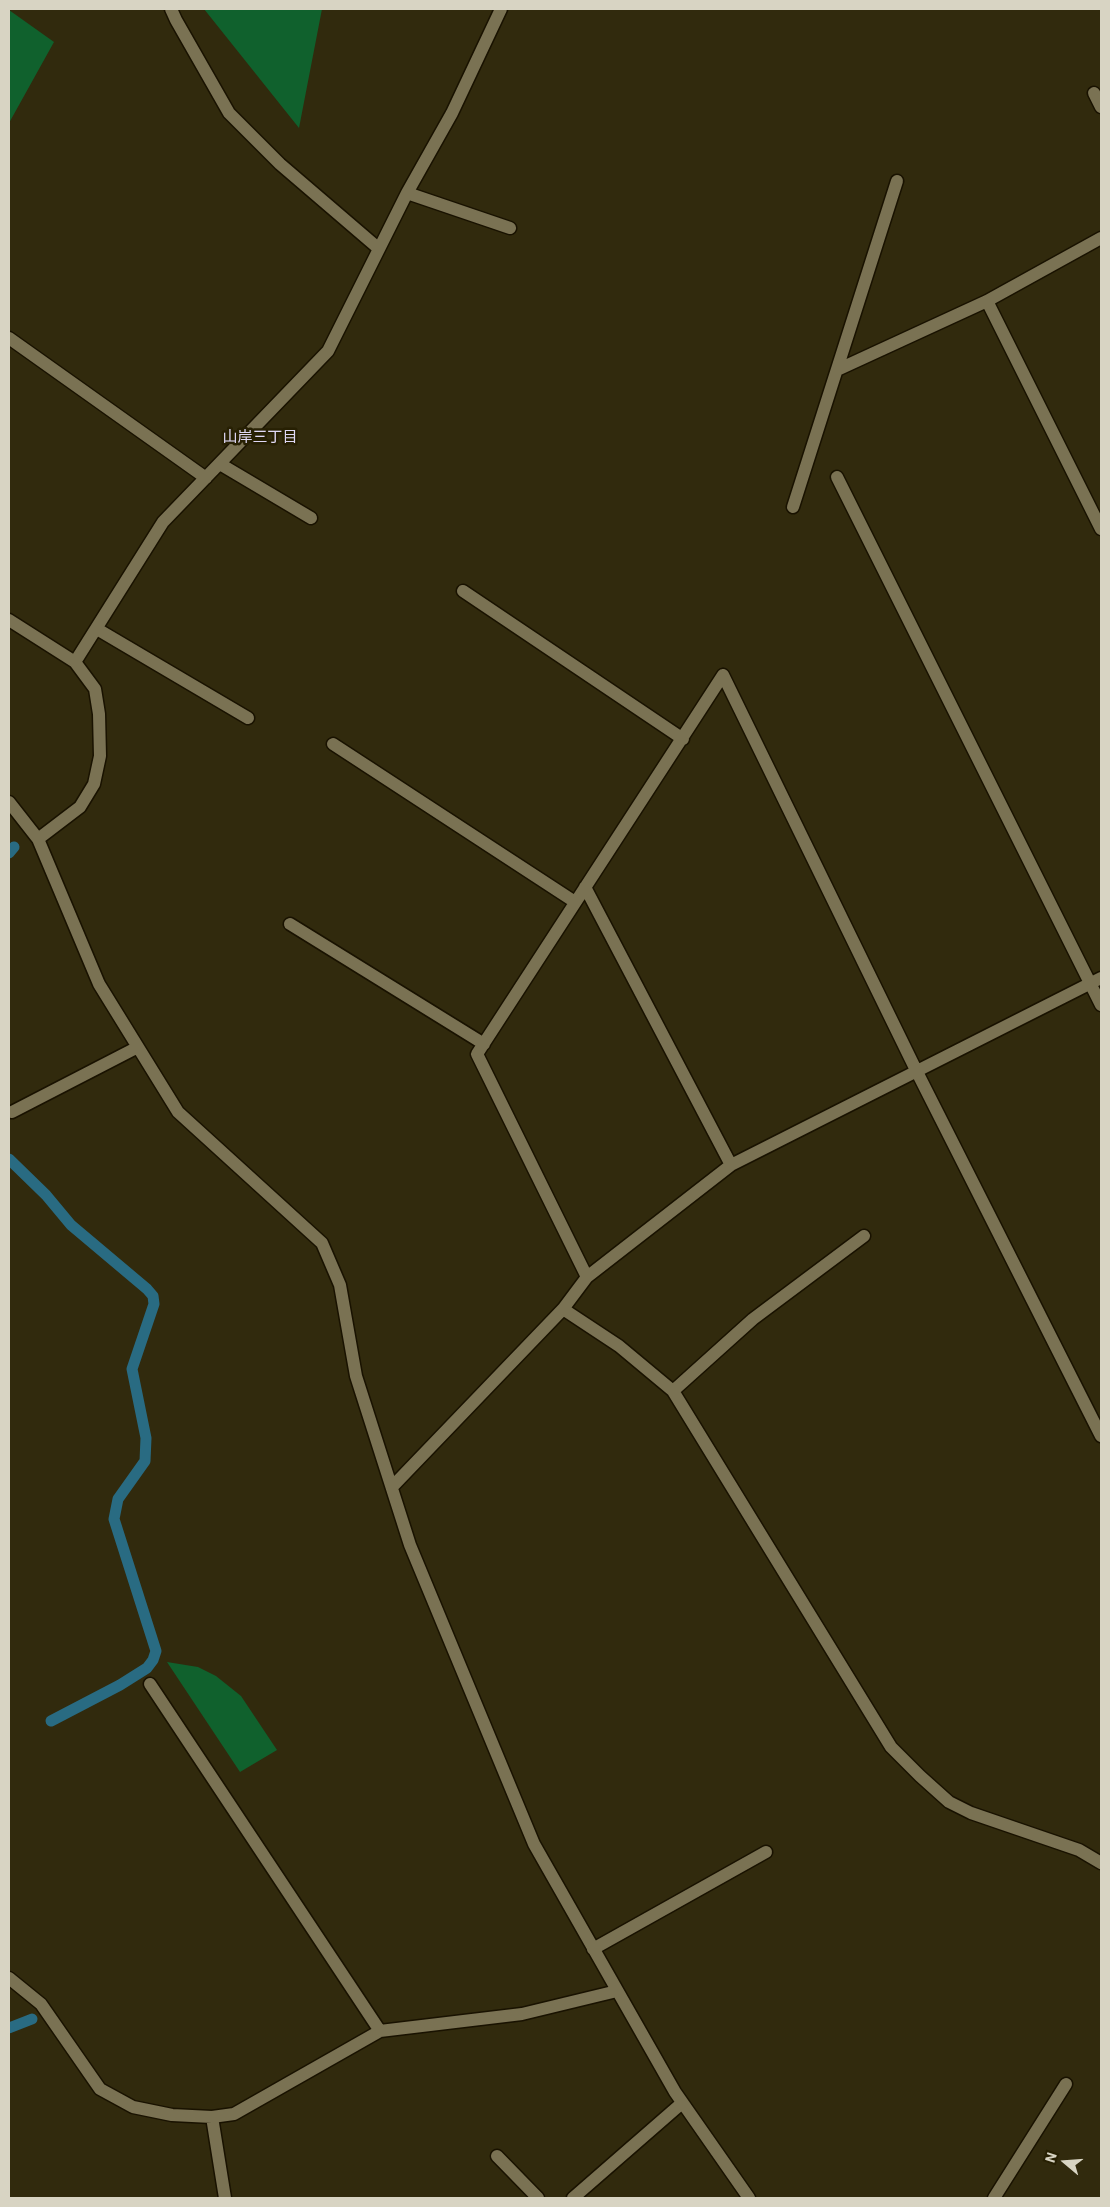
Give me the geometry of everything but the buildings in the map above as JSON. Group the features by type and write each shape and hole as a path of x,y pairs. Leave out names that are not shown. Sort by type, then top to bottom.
{"street":[{"path":"171,9 229,113 280,164 378,248"},
{"path":"75,662 163,522 328,351 378,248 452,113 502,9"},
{"path":"1094,93 1101,107"},
{"path":"793,508 898,181"},
{"path":"407,193 510,228"},
{"path":"837,370 987,301 1101,238"},
{"path":"987,301 1101,529"},
{"path":"9,338 206,478"},
{"path":"220,464 312,518"},
{"path":"837,476 1096,981 1101,1005"},
{"path":"463,592 683,739"},
{"path":"9,620 75,662 95,689 99,714 100,756 94,784 80,807 38,839"},
{"path":"97,629 248,718"},
{"path":"587,1277 477,1054 723,675 916,1070 1101,1436"},
{"path":"333,744 575,902"},
{"path":"9,802 38,839 99,984 178,1112 322,1243 340,1285 356,1376 410,1545 534,1844 682,2104 748,2198"},
{"path":"585,887 731,1165"},
{"path":"290,924 484,1044"},
{"path":"392,1487 563,1309 587,1277 731,1165 916,1070 1096,981"},
{"path":"12,1112 138,1047"},
{"path":"673,1391 754,1319 864,1236"},
{"path":"563,1309 619,1346 673,1391 891,1747 949,1802 971,1813 1079,1850 1101,1863"},
{"path":"150,1684 380,2031"},
{"path":"593,1949 766,1852"},
{"path":"9,1978 41,2004 100,2090 133,2108 172,2114 212,2117 234,2114 380,2031 522,2014 617,1991"},
{"path":"994,2198 1066,2084"},
{"path":"573,2198 682,2104"},
{"path":"212,2117 225,2198"},
{"path":"497,2156 538,2198"}],"green space":[{"path":"204,9 322,9 299,128"},
{"path":"9,10 54,42 9,123"},
{"path":"167,1662 198,1667 216,1676 241,1696 277,1750 240,1772"}],"waterway":[{"path":"9,853 14,847"},
{"path":"9,1159 46,1195 71,1225 147,1289 153,1296 154,1304 132,1369 146,1438 145,1461 118,1499 114,1519 156,1651 153,1660 147,1668 120,1685 51,1721"},
{"path":"9,2028 32,2019"}],"district":[{"name":"山岸三丁目","path":"260,438"}]}
